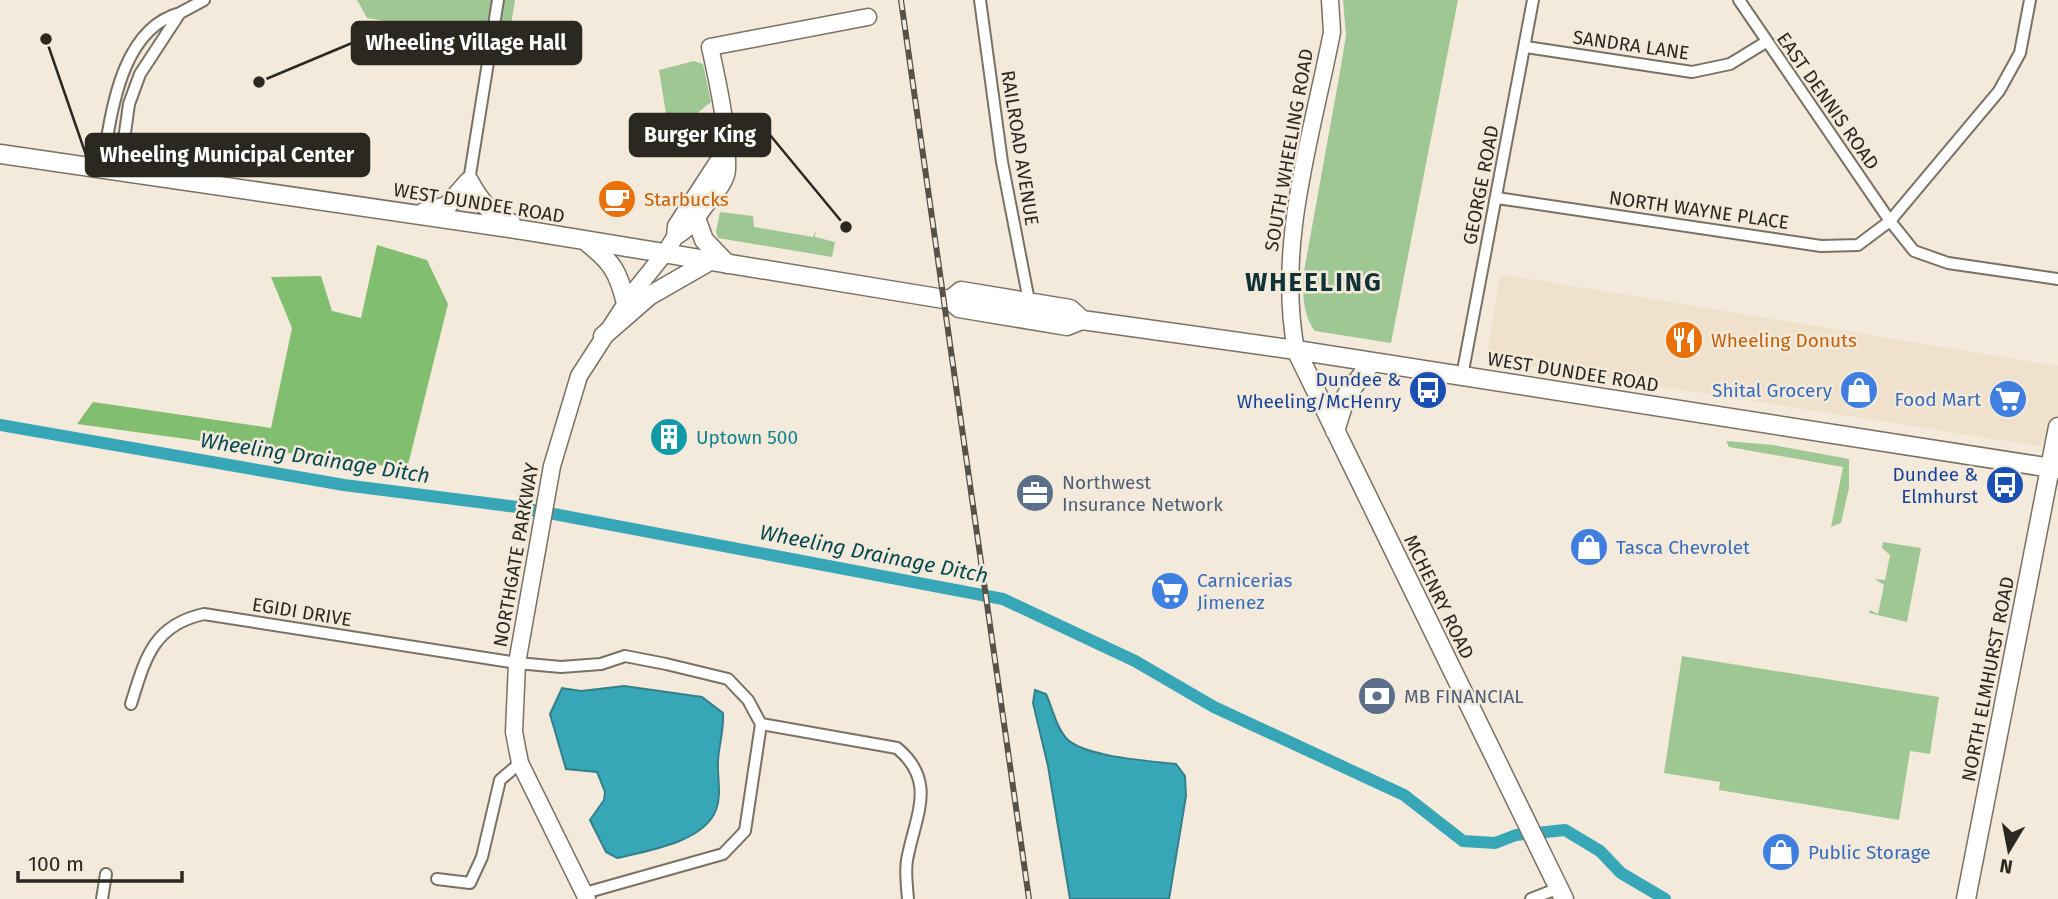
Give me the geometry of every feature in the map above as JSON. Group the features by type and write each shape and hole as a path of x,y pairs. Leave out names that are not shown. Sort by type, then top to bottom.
{"main road":[{"name":"WEST DUNDEE ROAD","path":"0,154 114,163 950,300 959,308 1066,326 1082,320 1296,350 2054,468"},
{"path":"417,214 447,206 468,181 484,205 498,218 530,231"},
{"path":"603,337 649,296 673,279 719,263 704,240 696,218"},
{"path":"585,241 610,261 620,279 626,303"},
{"name":"WEST DUNDEE ROAD","path":"950,300 961,291 1029,301 1070,309 1082,320"},
{"name":"MCHENRY ROAD","path":"1296,350 1562,893"},
{"path":"1335,431 1346,396 1372,362"},
{"name":"NORTH ELMHURST ROAD","path":"1966,899 2054,468 2058,427"}],"street":[{"path":"114,163 106,145 119,79 148,35 165,17 180,13 204,0"},
{"path":"468,181 498,0"},
{"name":"RAILROAD AVENUE","path":"980,0 1002,162 1029,301"},
{"name":"SOUTH WHEELING ROAD","path":"1296,350 1289,310 1291,239 1332,32 1329,0"},
{"name":"GEORGE ROAD","path":"1462,376 1533,0"},
{"name":"EAST DENNIS ROAD","path":"1739,0 1890,222 1914,251 1948,263 2058,279"},
{"name":"NORTH WAYNE PLACE","path":"1497,198 1821,246 1858,245 1890,222 1999,91 2020,53 2030,0"},
{"path":"114,163 123,147 129,104 140,74 180,13"},
{"name":"NORTHGATE PARKWAY","path":"675,237 687,230 723,181 727,170 724,160 728,141 710,47 868,17"},
{"name":"SANDRA LANE","path":"1526,47 1692,72 1730,64 1766,42"},
{"name":"NORTHGATE PARKWAY","path":"586,896 520,763 514,732 517,663 552,466 576,384 626,303 665,253 675,237 676,226 717,163 724,160"},
{"name":"EGIDI DRIVE","path":"131,704 146,657 165,632 181,619 204,614 517,663 561,667 601,664 625,656 666,664 728,679 748,700 761,723"},
{"path":"586,896 723,854 746,831 761,723 897,748 912,761 923,794 906,863 908,899"},
{"path":"437,879 470,883 482,857 500,779 520,763"},
{"path":"102,899 106,874"},
{"path":"1531,899 1562,893"}],"shaded area":[{"path":"1500,274 2058,366 2058,449 1487,359"}],"green space":[{"path":"357,0 515,0 509,38 479,37 367,18"},
{"path":"1343,0 1458,0 1391,343 1315,331 1304,305 1303,277 1346,35"},
{"path":"694,61 703,64 711,102 684,124 667,120 659,70"},
{"path":"720,212 753,216 754,227 813,237 816,230 815,237 835,242 832,257 718,238 716,232"},
{"path":"377,245 427,260 448,304 407,469 77,424 93,402 271,428 292,328 271,277 321,276 332,311 361,318"},
{"path":"1726,441 1773,445 1849,459 1849,488 1841,523 1831,527 1843,467 1729,447"},
{"path":"1883,542 1921,548 1907,622 1869,613 1870,610 1878,614 1884,585 1875,579 1885,580 1890,555 1882,548"},
{"path":"1682,656 1939,697 1930,754 1910,751 1899,820 1719,790 1720,782 1664,773"}],"water":[{"path":"624,686 702,697 723,713 723,720 718,761 719,798 710,821 700,830 673,843 617,858 606,852 590,820 604,800 605,792 597,772 566,769 550,714 562,688 581,691"},
{"path":"1035,690 1046,694 1059,728 1066,738 1075,744 1101,754 1176,764 1185,776 1186,796 1169,899 1070,899 1048,766 1033,703"}],"waterway":[{"name":"Wheeling Drainage Ditch","path":"0,425 344,485 517,507 1003,599 1135,661 1214,707 1404,795 1463,841 1495,843 1516,835 1565,830 1600,851 1621,873 1665,899"}],"railway":[{"path":"901,0 1029,899"}],"place":[{"name":"Wheeling Municipal Center","path":"46,39"},
{"name":"Wheeling Village Hall","path":"259,82"},
{"name":"Starbucks","path":"617,199"},
{"name":"Burger King","path":"846,227"},
{"name":"Wheeling Donuts","path":"1684,340"},
{"name":"Dundee & Wheeling/McHenry","path":"1428,390"},
{"name":"Shital Grocery","path":"1859,390"},
{"name":"Food Mart","path":"2008,399"},
{"name":"Uptown 500","path":"669,437"},
{"name":"Dundee & Elmhurst","path":"2005,485"},
{"name":"Northwest Insurance Network","path":"1035,493"},
{"name":"Tasca Chevrolet","path":"1589,547"},
{"name":"Carnicerias Jimenez","path":"1170,591"},
{"name":"MB FINANCIAL","path":"1377,696"},
{"name":"Public Storage","path":"1781,852"}],"district":[{"name":"WHEELING","path":"1314,282"}]}
